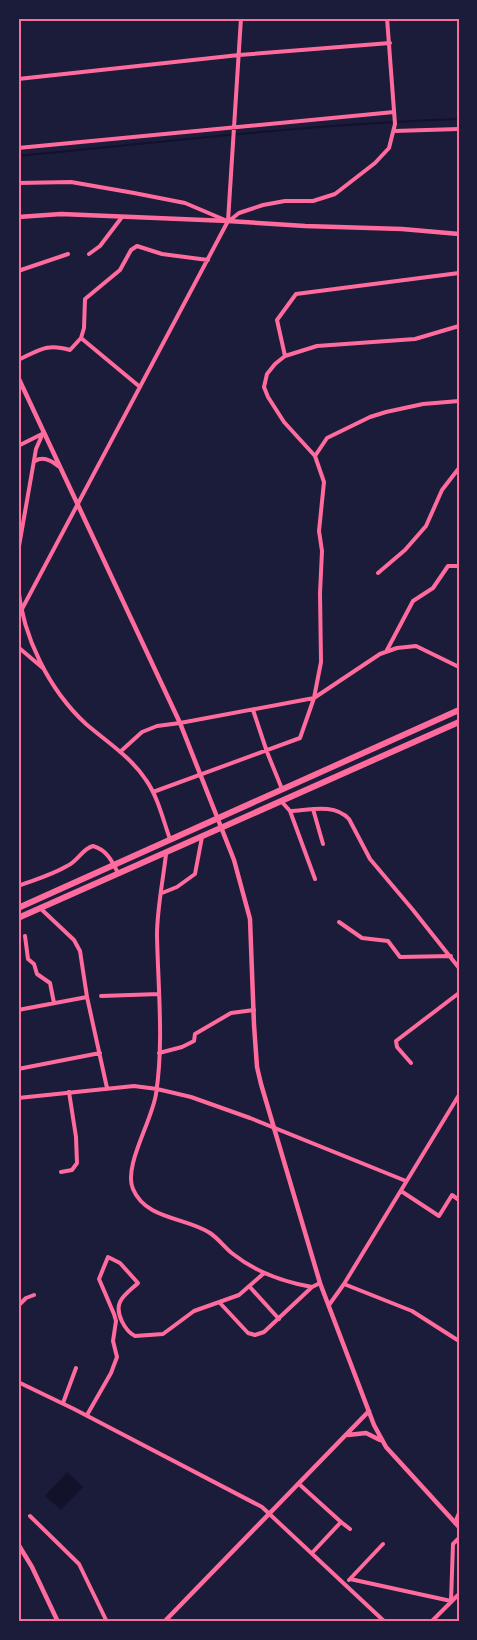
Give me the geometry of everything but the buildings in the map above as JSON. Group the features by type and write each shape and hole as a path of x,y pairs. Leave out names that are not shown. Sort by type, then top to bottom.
{"highway":[{"path":"18,908 459,709"},
{"path":"18,918 459,723"}],"street":[{"path":"22,609 228,221 241,18"},
{"path":"228,221 239,213 263,205 285,201 313,201 334,194 375,163 389,148 394,131 394,112 387,18"},
{"path":"18,79 239,55 390,43"},
{"path":"18,148 394,112"},
{"path":"394,131 459,129"},
{"path":"18,183 71,182 124,191 185,203 228,221"},
{"path":"18,217 61,214 402,229 459,234"},
{"path":"89,254 106,240 122,217"},
{"path":"18,360 49,346 70,350 81,338 84,328 85,299 120,270 134,247 141,246 162,254 208,260"},
{"path":"18,271 68,254"},
{"path":"285,356 278,320 296,294 459,273"},
{"path":"153,792 300,738 314,698 321,662 322,551 319,531 324,482 315,456 284,422 264,387 267,374 285,356 317,346 415,339 459,326"},
{"path":"81,338 140,387"},
{"path":"18,377 180,723 234,860 250,919 257,1067 320,1283 382,1441"},
{"path":"315,456 327,438 370,417 423,404 459,401"},
{"path":"18,446 43,433"},
{"path":"18,552 36,449 43,433"},
{"path":"34,461 47,460 58,466"},
{"path":"378,573 405,550 426,526 442,490 459,468"},
{"path":"387,651 413,601 434,588 448,566 459,566"},
{"path":"18,587 26,625 44,669 78,715 134,764 153,792 170,840"},
{"path":"120,752 142,732 157,726 314,698 387,651 416,646 459,667"},
{"path":"18,647 44,669"},
{"path":"253,710 267,752 283,789"},
{"path":"281,801 290,811 315,879"},
{"path":"290,811 325,808 344,814 349,819 370,859 459,968"},
{"path":"314,809 323,844"},
{"path":"162,893 195,874 202,837"},
{"path":"18,886 68,866 90,846 102,850 110,858 118,874"},
{"path":"165,854 157,932 159,994 157,1089 154,1107 129,1175 133,1189 139,1199 150,1208 211,1233 247,1265 263,1274 312,1287"},
{"path":"40,908 74,940 80,951 87,997 107,1088"},
{"path":"339,922 362,938 388,941 400,957 451,956"},
{"path":"25,936 28,958 34,964 37,974 50,982 54,1003"},
{"path":"411,1063 397,1047 396,1041 459,993"},
{"path":"101,996 159,994"},
{"path":"18,1010 87,997"},
{"path":"159,1053 194,1041 195,1034 231,1013 254,1010"},
{"path":"18,1069 100,1053"},
{"path":"18,1098 134,1086 157,1089 191,1097 274,1127 406,1181"},
{"path":"61,1172 72,1170 77,1163 76,1137 69,1092"},
{"path":"328,1305 344,1284 459,1095"},
{"path":"401,1191 439,1216 452,1196 459,1200"},
{"path":"87,1415 111,1373 117,1357 113,1345 116,1321 99,1279 108,1257 120,1263 138,1283 122,1299 119,1308 124,1328 135,1336 163,1334 194,1311 232,1299 263,1274"},
{"path":"220,1302 251,1335 264,1332 312,1287 320,1283"},
{"path":"344,1284 412,1311 459,1341"},
{"path":"249,1286 279,1319"},
{"path":"18,1306 34,1295"},
{"path":"63,1403 76,1368"},
{"path":"18,1382 87,1415 262,1507 384,1622"},
{"path":"164,1622 369,1411"},
{"path":"345,1436 366,1433 382,1441 457,1525"},
{"path":"299,1484 350,1530"},
{"path":"457,1525 459,1513"},
{"path":"30,1516 79,1564 107,1622"},
{"path":"312,1553 341,1522"},
{"path":"450,1601 453,1544 459,1538"},
{"path":"18,1544 33,1567 58,1622"},
{"path":"344,1584 383,1544"},
{"path":"350,1579 450,1601"},
{"path":"431,1622 459,1594"}],"shaded area":[{"path":"67,1472 83,1487 61,1510 45,1496"}],"waterway":[{"path":"18,156 293,129 459,119"}]}
